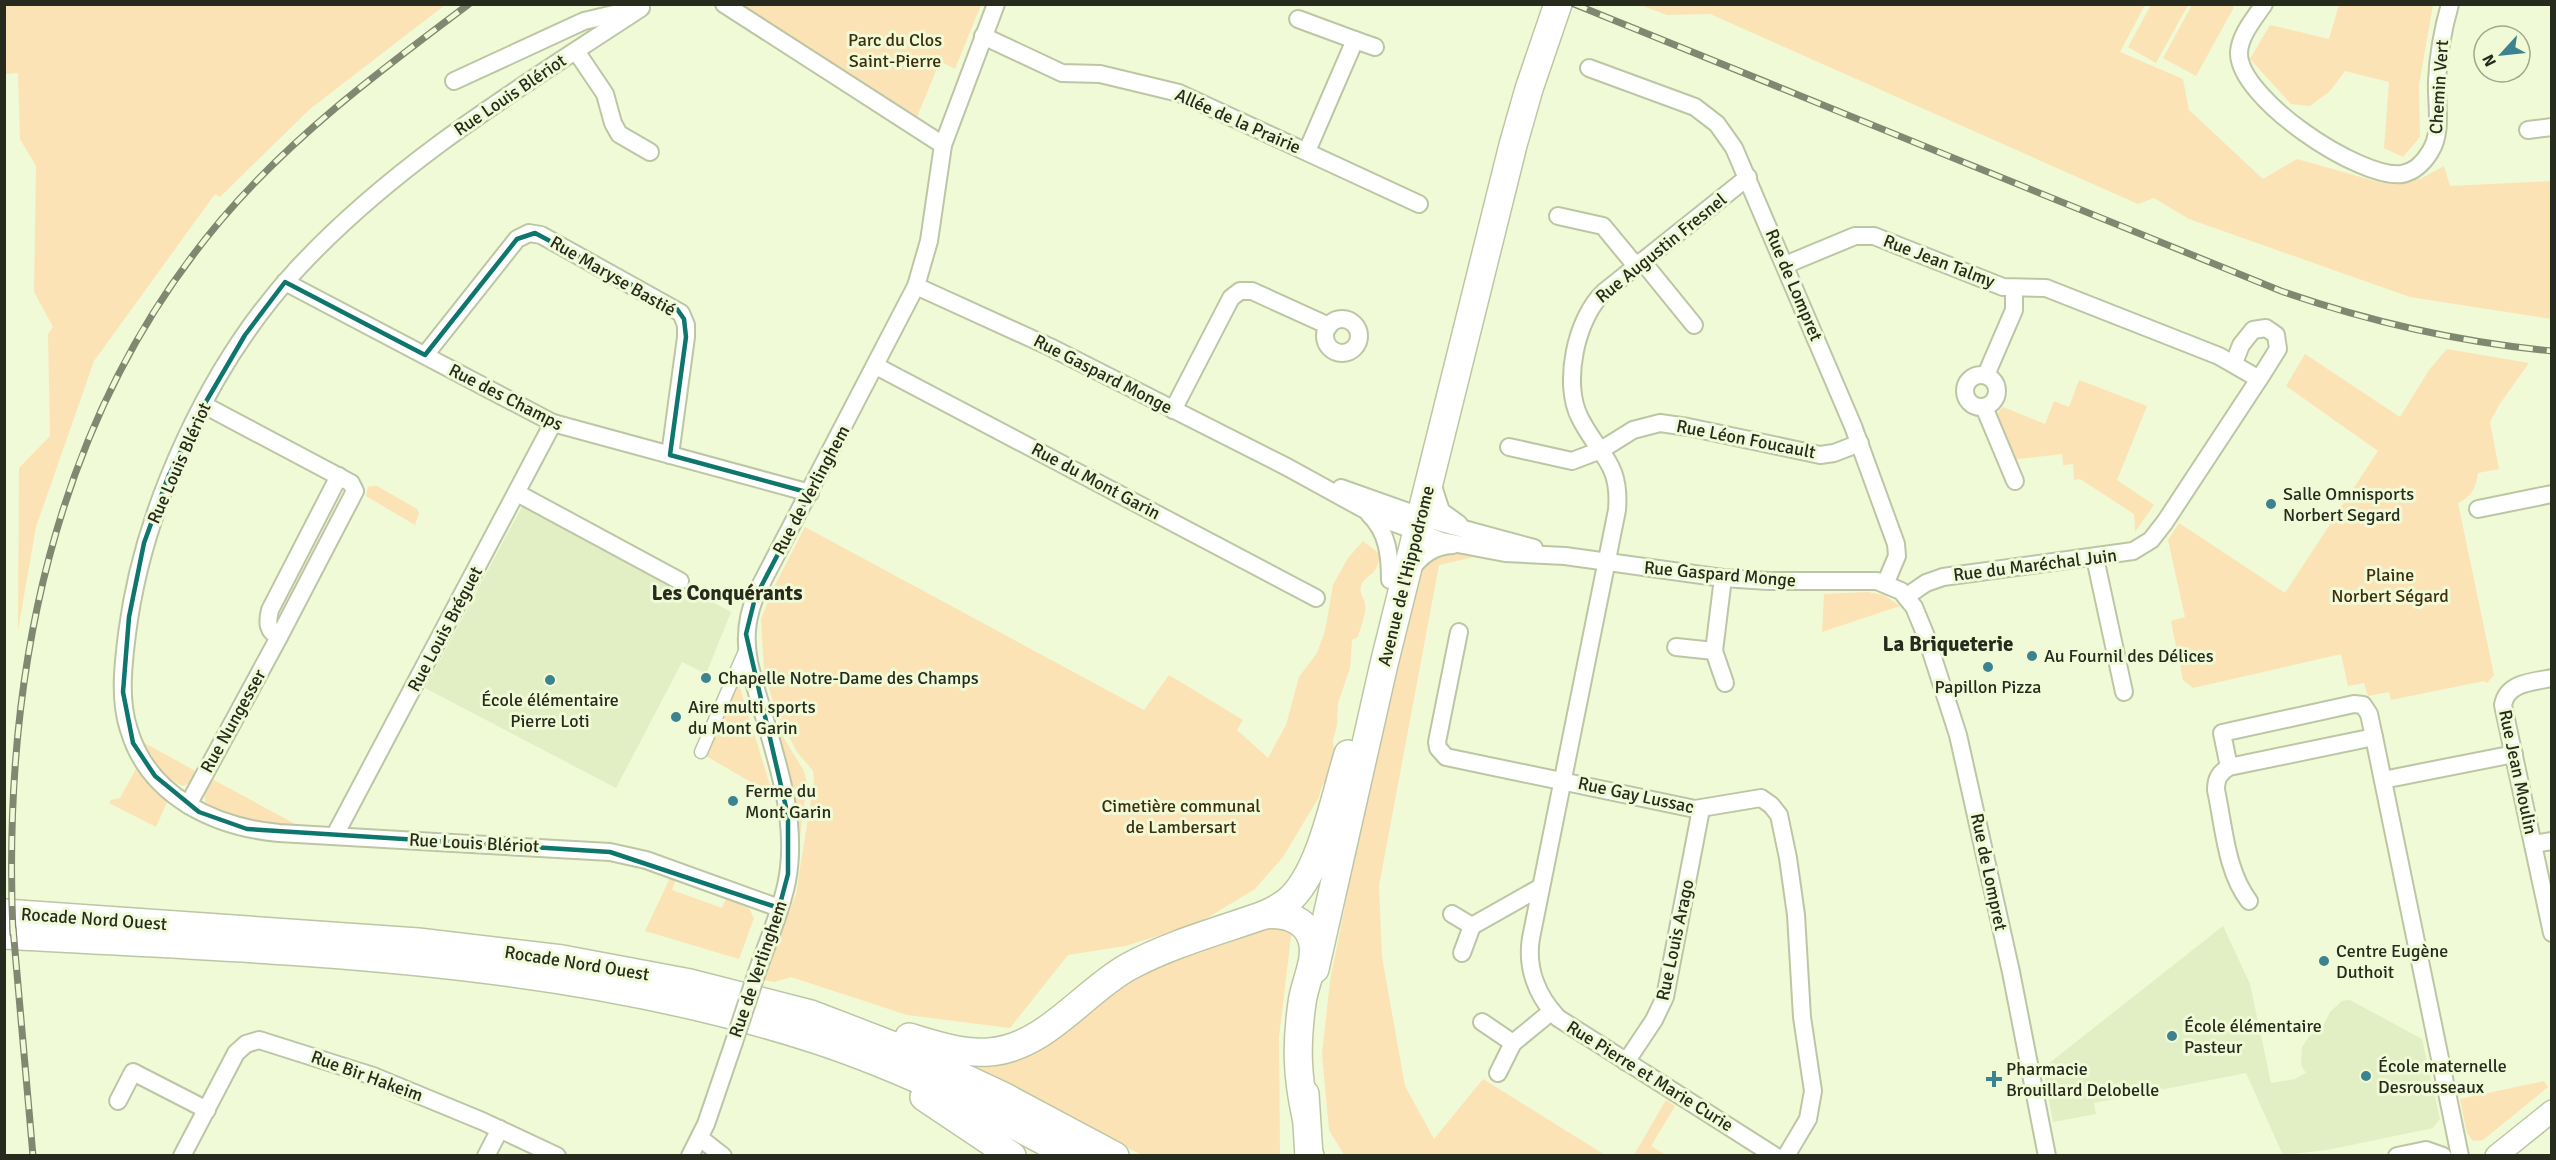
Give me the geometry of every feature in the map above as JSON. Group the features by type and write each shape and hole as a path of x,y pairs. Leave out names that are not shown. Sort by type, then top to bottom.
{"main road":[{"name":"Avenue de l'Hippodrome","path":"1411,522 1430,477 1513,145 1534,49 1541,4"},
{"name":"Avenue de l'Hippodrome","path":"1305,1155 1304,1036 1307,1007 1397,581 1503,125 1534,49 1558,4"},
{"name":"Avenue de l'Hippodrome","path":"1305,1155 1289,1035 1294,995 1348,754 1397,581"},
{"path":"811,1014 866,1024 949,1048 976,1052 1000,1051 1023,1043 1043,1031 1105,981 1138,962 1264,915 1288,901 1309,873 1319,849 1348,754"},
{"name":"Rocade Nord Ouest","path":"4,913 340,935 529,954 657,976 811,1014 907,1051 977,1083 1115,1155"},
{"path":"1264,915 1290,917 1308,931 1313,948 1302,999 1298,1059 1298,1082 1306,1118"},
{"name":"Rocade Nord Ouest","path":"4,935 362,958 546,978 663,999 756,1022 823,1042 941,1089 1072,1155"},
{"path":"823,1042 926,1099 1012,1155"}],"street":[{"path":"724,4 943,145"},
{"name":"Rue de Verlinghem","path":"690,1155 700,1138 734,1042 779,908 788,874 788,816 781,779 747,649 747,625 752,605 916,286 929,241 943,145 996,4"},
{"name":"Chemin Vert","path":"2264,4 2246,32 2239,55 2260,94 2291,123 2328,148 2364,166 2386,173 2400,174 2408,172 2425,159 2436,139 2437,80 2441,44 2450,4"},
{"path":"454,81 584,21 608,13 644,6"},
{"name":"Rue Louis Blériot","path":"644,6 468,122 417,161 349,219 285,282 245,335 204,405 168,477 144,543 132,601 123,678 126,720 136,749 160,781 188,805 209,817 247,829 594,850 622,854 657,864 779,908"},
{"path":"1298,19 1375,47"},
{"name":"Allée de la Prairie","path":"983,36 1062,73 1100,74 1179,93 1419,204"},
{"path":"1307,151 1355,40"},
{"name":"Rue Louis Blériot","path":"576,51 605,94 613,123 619,134 650,152"},
{"name":"Rue de Lompret","path":"1589,68 1702,112 1717,124 1730,140 1748,177 1860,443 1898,550 1886,582"},
{"path":"2528,130 2552,127"},
{"name":"Rue Augustin Fresnel","path":"1607,562 1618,492 1615,474 1576,409 1572,380 1574,355 1588,309 1598,297 1748,177"},
{"path":"1558,216 1603,226 1694,325"},
{"name":"Rue Maryse Bastié","path":"425,355 517,239 529,233 541,235 681,313 686,325 686,337 670,455"},
{"name":"Rue Jean Talmy","path":"1785,265 1846,238 1868,235 2003,286 2046,288 2234,363 2259,379"},
{"name":"Rue des Champs","path":"285,282 553,423 810,493"},
{"name":"Rue Gaspard Monge","path":"916,286 1050,347 1287,467 1366,511 1411,522 1482,534 1565,556"},
{"path":"1986,375 2014,310 2014,288"},
{"path":"1173,410 1231,298 1240,291 1252,291 1329,326"},
{"name":"Rue du Maréchal Juin","path":"1907,596 1926,583 1943,577 2133,552 2151,540 2278,349 2277,335 2272,330 2259,328 2253,330 2241,345 2234,363"},
{"name":"Rue du Mont Garin","path":"876,366 1316,598"},
{"path":"1986,375 1993,380 1997,392 1992,403 1984,407 1971,404 1965,391 1971,378 1986,375"},
{"name":"Rue Nungesser","path":"188,805 279,637 269,630 267,623 270,610 339,476 204,405"},
{"path":"1984,407 2015,481"},
{"name":"Rue Louis Bréguet","path":"335,835 553,423"},
{"name":"Rue Léon Foucault","path":"1509,447 1565,461 1579,460 1601,450 1633,430 1660,423 1820,455 1834,453 1860,443"},
{"name":"Rue Gaspard Monge","path":"1287,467 1456,544 1517,554 1565,556 1723,578 1768,581 1886,582"},
{"path":"1430,477 1441,512 1452,520 1482,534"},
{"path":"517,493 680,581"},
{"path":"2478,509 2552,494"},
{"path":"1366,511 1379,525 1397,581 1410,571 1425,554 1441,545 1456,544"},
{"path":"2096,558 2124,692"},
{"name":"Rue Pierre et Marie Curie","path":"1607,562 1541,888 1530,948 1530,966 1536,984 1552,1011 1576,1030 1775,1155"},
{"path":"1723,578 1714,651 1725,683"},
{"path":"1886,582 1907,596"},
{"name":"Rue de Lompret","path":"1907,596 1926,636 1960,741 2011,972 2047,1155"},
{"name":"Rue Gay Lussac","path":"1459,633 1437,742 1441,752 1452,759 1701,809 1761,798 1776,810 1781,822 1791,876 1802,1017 1813,1091 1808,1119 1786,1155"},
{"path":"1676,647 1714,651"},
{"path":"701,752 747,649"},
{"name":"Rue Jean Moulin","path":"2552,678 2516,687 2506,694 2503,705 2552,933"},
{"path":"2229,767 2222,733 2332,709 2363,705 2369,714 2460,1155"},
{"path":"2249,902 2234,874 2216,790 2218,777 2222,771 2229,767 2374,736"},
{"path":"2383,780 2514,754"},
{"name":"Rue Louis Arago","path":"1626,1062 1654,1020 1665,997 1701,809"},
{"path":"2534,844 2552,840"},
{"path":"1462,953 1472,926 1541,888"},
{"path":"1452,914 1472,926"},
{"path":"1498,1073 1513,1042 1552,1011"},
{"path":"1482,1022 1513,1042"},
{"name":"Rue Bir Hakeim","path":"182,1155 239,1049 250,1042 259,1040 373,1076 557,1155"},
{"path":"118,1101 133,1072 207,1110"},
{"path":"2496,1155 2552,1111"},
{"path":"486,1155 500,1129"},
{"path":"700,1138 723,1155"},
{"path":"2397,1155 2427,1150 2443,1155"}],"highlighted area":[{"path":"535,233 677,309 684,319 686,337 670,455 810,493 755,598 746,634 788,816 788,874 779,908 610,852 247,829 199,812 155,776 133,743 123,692 129,617 144,543 168,477 204,405 245,335 285,282 425,355 517,239"}],"shaded area":[{"name":"École élémentaire Pierre Loti","path":"525,501 731,612 706,674 682,662 616,788 425,688"},
{"name":"École élémentaire Pasteur","path":"2223,926 2250,984 2271,1083 2295,1079 2306,1073 2301,1065 2302,1047 2310,1035 2320,1032 2330,1012 2342,1001 2350,1000 2422,1039 2440,1119 2433,1128 2327,1150 2283,1155 2246,1073 2094,1103 2096,1114 2053,1122 2043,1068"}],"green space":[{"path":"2230,4 2234,7 2196,76 2163,58 2192,5"},
{"path":"4,5 445,5 310,109 220,197 215,194 94,361 36,527 18,630 19,468 50,436 48,334 53,327 34,292 36,166 20,139 18,73 5,74"},
{"name":"Parc du Clos Saint-Pierre","path":"734,5 981,5 955,69 940,61 917,117"},
{"path":"1640,5 2145,5 2120,52 2183,79 2189,110 2263,179 2297,159 2382,183 2420,179 2444,166 2450,186 2551,181 2551,319 2410,297 2189,219 2154,198 2138,204 1710,14 1667,15"},
{"path":"2151,5 2188,5 2156,63 2128,47"},
{"path":"2339,5 2433,5 2419,85 2420,137 2403,157 2384,148 2389,82 2345,71 2330,91 2310,106 2291,104 2250,59 2270,25 2329,39"},
{"name":"Plaine Norbert Ségard","path":"2447,349 2529,363 2499,405 2490,422 2499,469 2478,473 2472,491 2458,503 2494,675 2487,683 2484,681 2391,700 2389,692 2368,696 2364,683 2348,686 2341,654 2193,688 2183,680 2171,621 2185,617 2168,540 2179,523 2285,593 2378,451 2286,386 2305,354 2400,417 2429,370"},
{"path":"2079,380 2147,406 2117,480 2154,505 2135,532 2134,514 2080,479 2074,480 2073,464 2063,465 2062,454 2009,460 1996,415 2003,407 2045,424 2054,401 2069,407"},
{"path":"377,486 417,509 419,513 415,525 366,496 368,487"},
{"name":"Cimetière communal de Lambersart","path":"805,527 1144,710 1169,675 1243,720 1237,730 1268,758 1286,725 1299,677 1317,653 1325,631 1333,585 1348,558 1363,541 1380,554 1379,562 1361,586 1365,612 1358,637 1352,640 1350,668 1338,703 1330,776 1322,786 1319,797 1283,857 1255,889 1197,924 1125,946 1068,955 1010,1028 907,1015 791,977 775,982 762,980 796,894 814,780 813,771 797,752 776,712 764,671 761,619 774,587"},
{"path":"1451,552 1474,557 1439,565 1379,886 1382,957 1405,1086 1434,1139 1483,1079 1605,1155 1344,1155 1329,1130 1322,1054 1330,981 1352,871 1419,577 1432,560"},
{"path":"1868,592 1884,595 1900,606 1822,632 1824,594"},
{"path":"737,678 773,795 706,756"},
{"path":"774,722 804,771 807,783 799,845 797,845 790,783"},
{"path":"141,741 199,773 192,782 183,786 176,783 158,768"},
{"path":"136,769 167,802 156,827 109,803 111,800 120,798"},
{"path":"212,779 299,826 233,817 210,808 205,801 205,792"},
{"path":"670,878 675,881 672,890 722,908 726,899 749,908 754,918 739,959 645,931"},
{"path":"1280,920 1292,928 1279,1037 1280,1155 1142,1155 939,1052 966,1058 1148,965"},
{"path":"2544,1081 2548,1087 2483,1140 2473,1141 2467,1133 2460,1099"},
{"path":"1666,1100 1675,1106 1651,1146 1666,1155 1634,1155"}],"railway":[{"path":"13,934 12,838 17,743 29,648 50,556 78,466 116,380 163,298 221,220 248,189 307,132 339,105 469,4"},
{"path":"1574,4 2281,291 2348,312 2415,329 2483,342 2552,351"},
{"path":"13,928 33,1156"}],"place":[{"name":"Salle Omnisports Norbert Segard","path":"2271,504"},
{"name":"Au Fournil des Délices","path":"2032,656"},
{"name":"Papillon Pizza","path":"1988,667"},
{"name":"Chapelle Notre-Dame des Champs","path":"706,678"},
{"name":"École élémentaire Pierre Loti","path":"550,680"},
{"name":"Aire multi sports du Mont Garin","path":"676,717"},
{"name":"Ferme du Mont Garin","path":"733,801"},
{"name":"Centre Eugène Duthoit","path":"2324,961"},
{"name":"École élémentaire Pasteur","path":"2172,1036"},
{"name":"École maternelle Desrousseaux","path":"2366,1076"},
{"name":"Pharmacie Brouillard Delobelle","path":"1994,1079"}],"district":[{"name":"Les Conquérants","path":"727,593"},
{"name":"La Briqueterie","path":"1948,644"}]}
